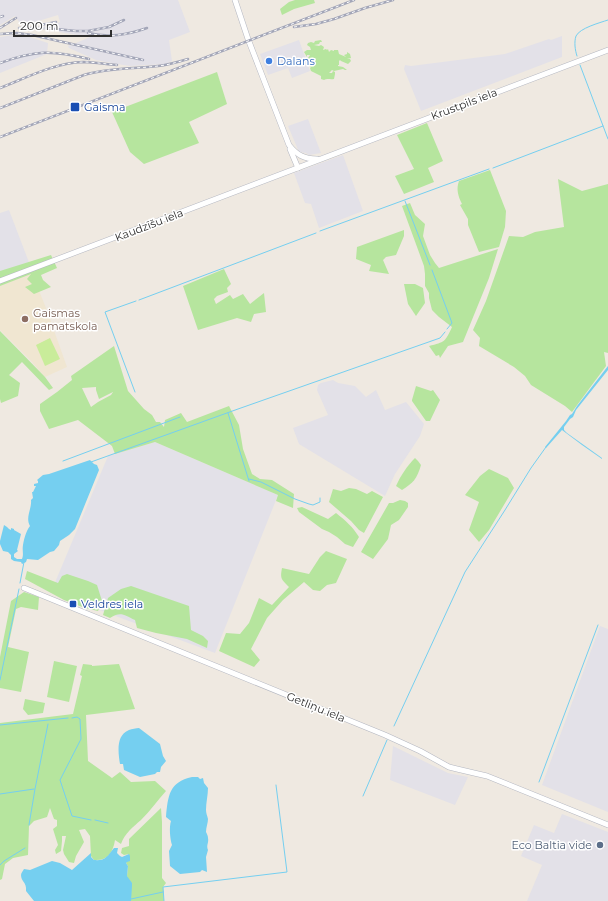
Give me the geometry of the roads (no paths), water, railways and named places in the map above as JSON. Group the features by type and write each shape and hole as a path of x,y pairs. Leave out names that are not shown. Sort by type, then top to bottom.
{"street":[{"path":"235,0 249,44 298,168"},
{"name":"Krustpils iela","path":"298,168 608,50"},
{"path":"289,145 294,152 302,156 309,159 320,159"},
{"name":"Kaudzīšu iela","path":"0,281 298,168"},
{"name":"Getliņu iela","path":"24,588 391,738 420,751 449,767 480,774 608,825"}],"water":[{"path":"608,366 608,370 564,427 564,430 567,433 602,459 562,430 546,448 545,447"},
{"path":"90,460 97,465 99,470 75,529 60,541 59,545 54,551 38,560 27,559 26,562 22,564 21,562 11,559 11,555 8,552 3,551 0,544 4,525 21,534 18,551 14,554 14,557 17,559 22,559 24,540 30,526 28,516 31,500 33,498 32,492 36,486 34,486 34,484 38,483 37,480 43,475"},
{"path":"139,728 160,744 166,761 161,767 160,772 140,777 124,770 123,764 120,764 119,754 120,740 125,732"},
{"path":"198,777 200,779 203,778 204,783 208,788 206,810 208,819 206,832 208,836 208,850 206,857 207,872 202,870 200,872 180,874 170,866 169,851 172,845 170,833 171,821 166,817 169,796 174,786 184,779"},
{"path":"114,848 118,848 117,853 122,857 129,854 130,856 130,861 126,863 128,866 127,876 132,883 131,901 34,901 26,891 26,886 21,875 24,869 30,870 52,861 60,863 72,870 91,853 91,857 94,860 101,860"}],"waterway":[{"path":"577,56 575,41 578,33 590,26 608,20"},
{"path":"580,65 608,139"},
{"path":"493,168 603,126"},
{"path":"320,231 489,169"},
{"path":"405,201 430,265"},
{"path":"139,300 316,233"},
{"path":"432,270 452,323 447,329"},
{"path":"135,392 105,312 136,301"},
{"path":"91,462 440,338 445,332"},
{"path":"228,413 249,481"},
{"path":"63,461 180,417"},
{"path":"394,726 465,572 546,447"},
{"path":"249,479 261,482 295,499 309,504 313,505 320,502 320,498"},
{"path":"20,583 24,562"},
{"path":"0,680 19,589"},
{"path":"539,782 598,625"},
{"path":"72,718 77,717 80,719 81,739 60,780 72,816 91,820"},
{"path":"0,725 68,718"},
{"path":"29,825 48,724"},
{"path":"363,796 387,740"},
{"path":"164,901 163,887 287,872 276,785"},
{"path":"0,794 34,789"},
{"path":"95,820 108,823"},
{"path":"0,865 25,848"},
{"path":"131,899 163,892"}],"railway":[{"path":"0,137 354,0"},
{"path":"294,27 316,24 393,0"},
{"path":"0,28 16,18"},
{"path":"19,28 88,31 109,27 124,20"},
{"path":"41,25 56,22"},
{"path":"88,33 96,35 118,35 147,28"},
{"path":"0,34 17,33 32,35 143,60"},
{"path":"0,63 23,56 44,53 64,54 89,59"},
{"path":"0,108 84,75 111,70 162,66 188,59"},
{"path":"0,88 61,65 83,62 117,65"}],"place":[{"name":"Dalans","path":"269,61"},
{"name":"Gaisma","path":"75,107"},
{"name":"Gaismas pamatskola","path":"25,319"},
{"name":"Veldres iela","path":"73,604"},
{"name":"Eco Baltia vide","path":"600,845"}]}
